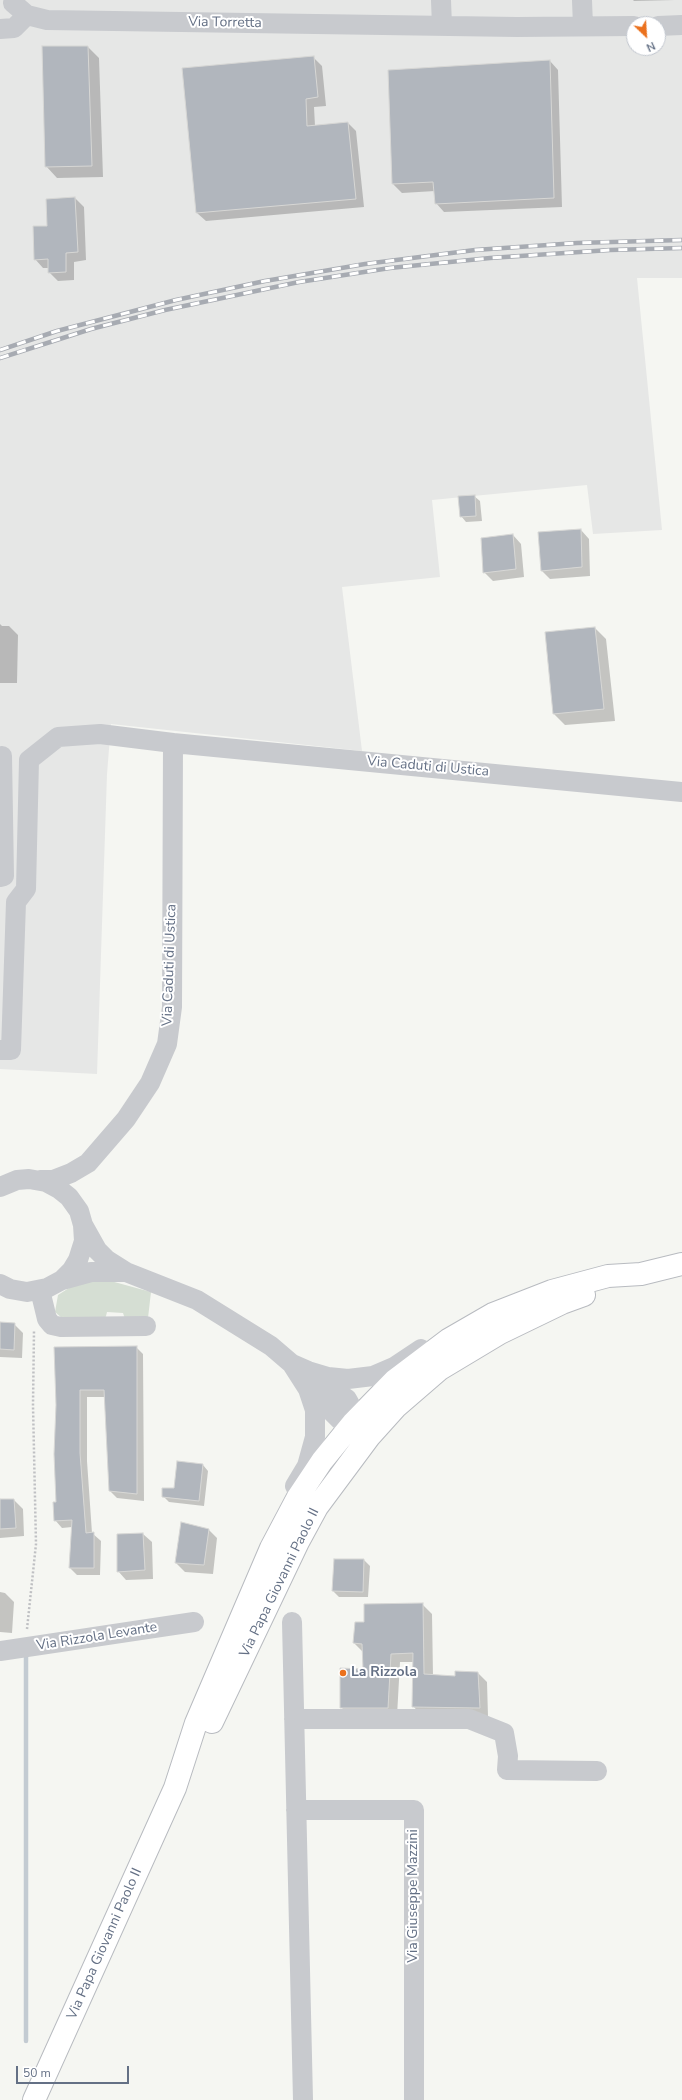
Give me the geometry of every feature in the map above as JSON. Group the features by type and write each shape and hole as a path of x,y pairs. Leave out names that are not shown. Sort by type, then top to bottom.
{"main road":[{"name":"Via Papa Giovanni Paolo II","path":"175,1788 197,1754 298,1542 317,1507 369,1437 396,1407 440,1369 500,1333 562,1303 641,1274 682,1264"},
{"name":"Via Papa Giovanni Paolo II","path":"34,2100 175,1788 196,1723 271,1548 298,1497 322,1461 353,1423 395,1380 448,1340 493,1314 552,1291 608,1276 641,1274"}],"street":[{"path":"441,0 442,26"},
{"path":"582,0 583,26"},
{"path":"0,29 14,28 15,5"},
{"name":"Via Torretta","path":"15,5 47,20 442,26 626,26"},
{"path":"666,26 682,25"},
{"name":"Via Caduti di Ustica","path":"29,760 58,737 100,734 173,743 682,792"},
{"name":"Via Caduti di Ustica","path":"1,1186 17,1180 53,1180 71,1173 88,1163 126,1119 150,1083 167,1044 172,1007 173,743"},
{"path":"0,1050 11,1050 8,902 26,889 29,760 1,756 1,869 26,863"},
{"name":"Via Caduti di Ustica","path":"62,1280 72,1270 78,1260 84,1241 77,1194 88,1163"},
{"path":"40,1180 59,1189 69,1197 97,1250 107,1260 126,1272 197,1300 271,1346 303,1375 340,1420 353,1423 369,1437"},
{"path":"1,1285 27,1292 40,1290 62,1280 91,1272 126,1272"},
{"path":"40,1290 47,1319 52,1325 61,1328 146,1326"},
{"name":"Via Papa Giovanni Paolo II","path":"258,1577 261,1551 275,1521 307,1466 315,1437 315,1410 303,1375 348,1379 373,1376 394,1367 446,1333 498,1303 518,1296 535,1298"},
{"name":"Via Rizzola Levante","path":"0,1651 194,1622"},
{"path":"292,1622 303,2100"},
{"path":"294,1719 469,1719 504,1733 508,1756 507,1770 597,1771"},
{"name":"Via Giuseppe Mazzini","path":"296,1810 414,1810 414,2100"}],"path":[{"path":"26,1648 36,1544 33,1405 34,1330"}],"shaded area":[{"path":"0,0 682,0 682,278 637,278 662,530 593,534 587,485 432,500 440,577 342,587 362,751 111,724 107,774 97,1074 0,1069"},
{"path":"96,1277 151,1292 148,1318 125,1319 123,1313 107,1312 105,1320 62,1318 55,1312 58,1295 69,1288"}],"building":[{"path":"42,46 88,46 92,166 45,167"},
{"path":"314,56 318,97 306,99 307,126 348,122 356,199 196,213 182,68"},
{"path":"550,60 554,198 435,204 433,182 392,184 388,70"},
{"path":"75,197 78,252 66,253 66,272 48,273 48,259 34,260 33,226 47,226 46,199"},
{"path":"475,495 476,516 460,517 458,496"},
{"path":"581,529 582,567 541,571 538,532"},
{"path":"513,534 516,569 483,573 481,538"},
{"path":"595,627 604,709 553,714 545,632"},
{"path":"0,1322 15,1323 14,1350 0,1349"},
{"path":"137,1346 137,1494 109,1491 104,1390 80,1390 80,1453 86,1533 94,1532 94,1568 69,1568 72,1520 54,1521 53,1502 56,1502 54,1454 56,1405 54,1347"},
{"path":"177,1461 203,1464 199,1501 162,1497 162,1488 174,1488"},
{"path":"0,1499 14,1499 16,1528 0,1529"},
{"path":"181,1522 209,1529 204,1565 175,1563"},
{"path":"143,1533 145,1570 117,1572 117,1534"},
{"path":"334,1559 364,1559 363,1592 332,1591"},
{"path":"423,1603 424,1674 455,1676 455,1671 478,1672 480,1708 412,1707 413,1653 391,1654 388,1708 340,1708 340,1668 363,1669 362,1644 353,1643 355,1622 364,1622 364,1604"}],"waterway":[{"path":"26,1657 26,2041"}],"railway":[{"path":"0,350 57,331 176,300 265,281 365,264 475,250 577,243 682,240"},
{"path":"0,358 91,329 165,310 299,282 390,268 490,258 610,250 682,248"}],"place":[{"name":"La Rizzola","path":"343,1673"}]}
